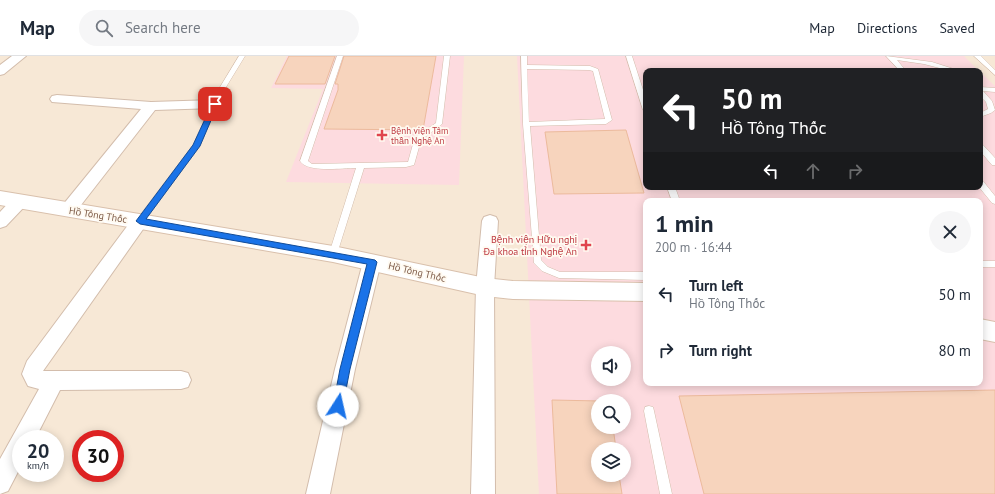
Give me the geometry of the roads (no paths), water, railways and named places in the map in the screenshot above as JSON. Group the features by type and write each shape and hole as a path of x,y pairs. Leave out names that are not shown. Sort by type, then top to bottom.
{"street":[{"path":"0,71 20,56"},
{"path":"57,100 151,106 215,104"},
{"path":"68,210 151,106"},
{"path":"0,222 10,200"},
{"name":"Hồ Tông Thốc","path":"10,200 333,254 485,287 518,290 643,292"},
{"path":"140,221 34,367 32,374 35,379 54,381 182,380"},
{"path":"483,494 485,287 490,221"},
{"path":"318,494 345,369 372,262"},
{"path":"983,330 995,332"},
{"path":"28,430 54,381"},
{"path":"0,483 12,460"}],"lane":[{"path":"140,221 196,146 215,104 242,56"},
{"path":"340,56 304,160 307,165 361,166 406,165 410,163 418,139 439,124 447,56"},
{"path":"524,56 526,124 535,255 540,266 552,273 567,276 643,276"},
{"path":"629,56 643,100"},
{"path":"977,56 995,73"},
{"path":"889,57 900,68"},
{"path":"889,57 923,61 950,68"},
{"path":"525,68 590,68 596,70 609,120 606,122 526,124"},
{"path":"983,91 995,90"},
{"path":"983,94 989,101 992,109 983,114"},
{"path":"983,150 995,163"},
{"path":"983,158 990,157"},
{"path":"333,254 361,166"},
{"path":"983,186 995,200"},
{"path":"983,264 995,264"},
{"path":"649,410 666,494"}],"place":[{"name":"Bệnh viện Tâm thần Nghệ An","path":"382,135"},
{"name":"Bệnh viện Hữu nghị Đa khoa tỉnh Nghệ An","path":"586,245"}]}
